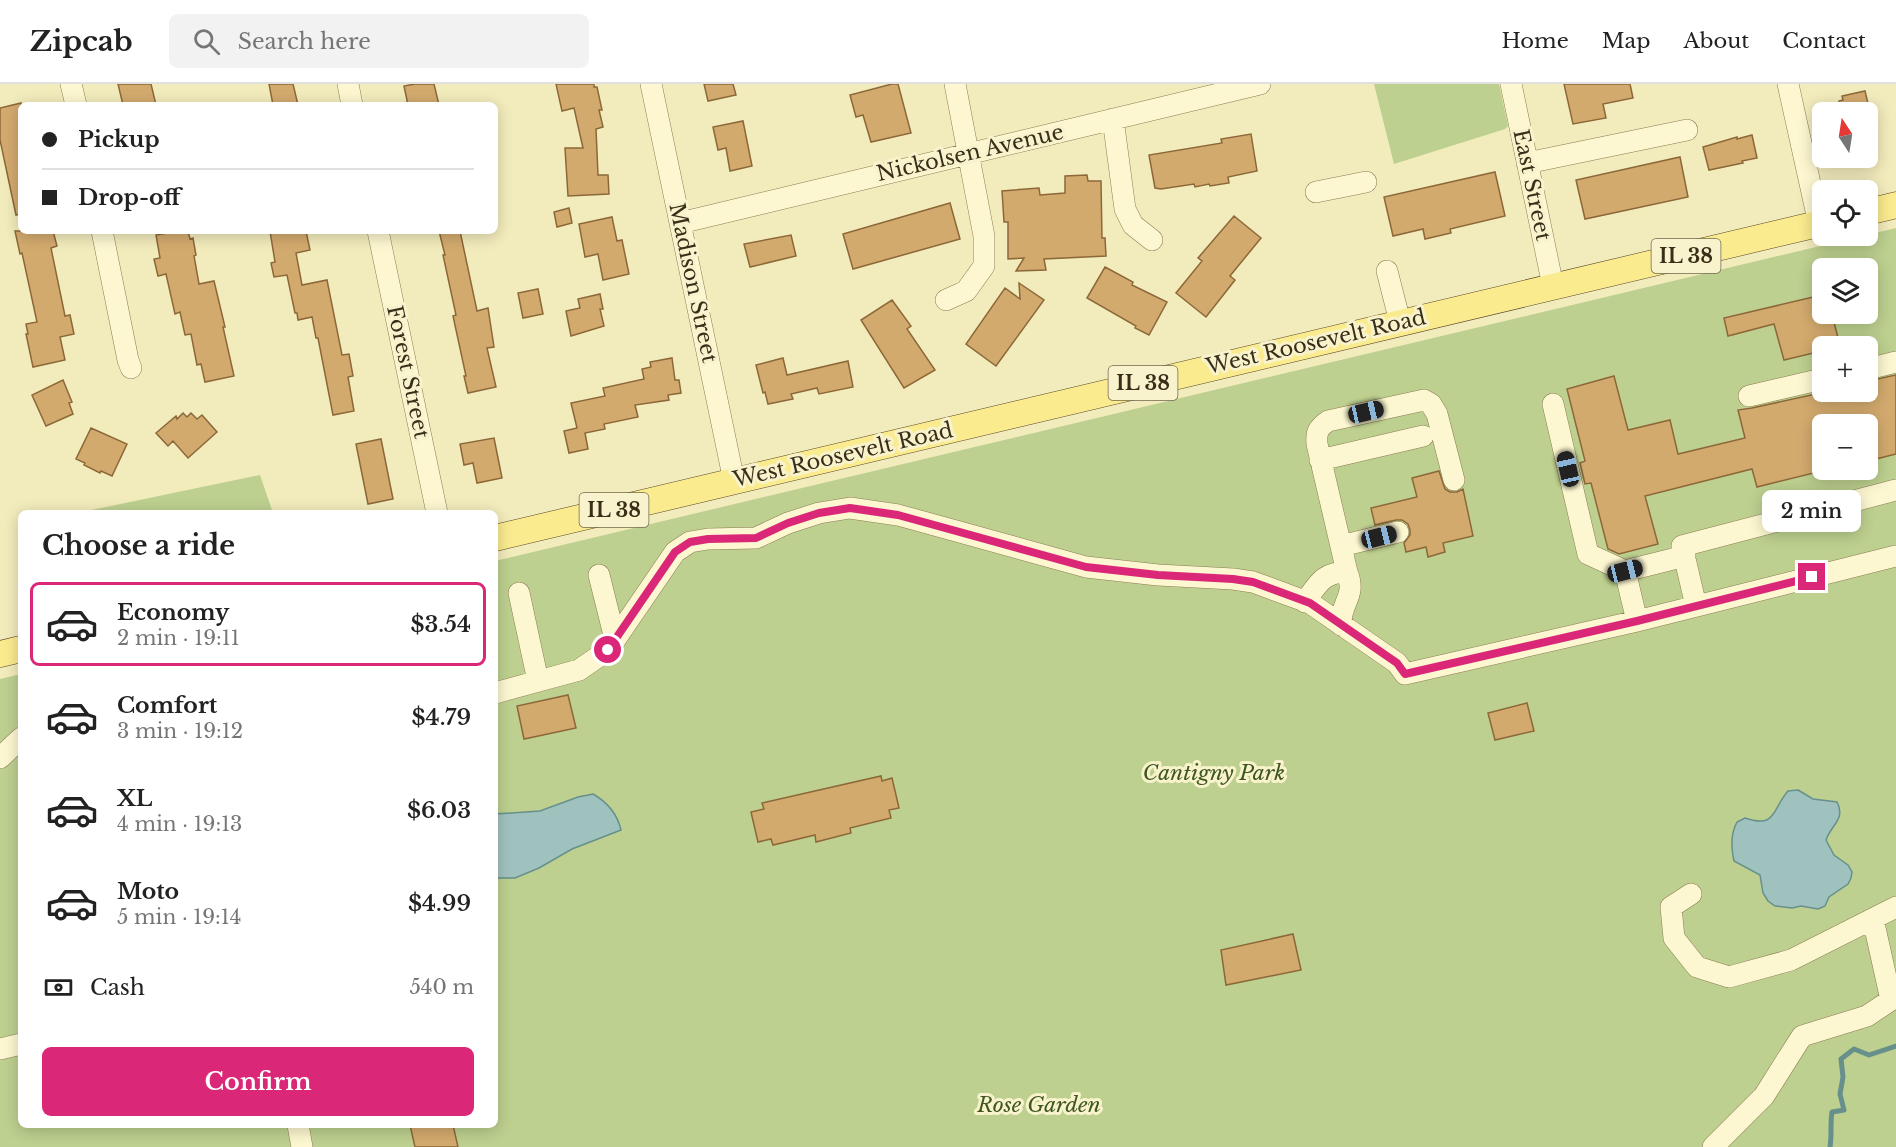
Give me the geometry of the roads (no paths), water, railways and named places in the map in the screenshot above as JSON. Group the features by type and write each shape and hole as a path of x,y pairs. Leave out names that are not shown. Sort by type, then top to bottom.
{"main road":[{"path":"1878,210 1896,205"},
{"name":"West Roosevelt Road","path":"498,537 1812,226"},
{"path":"0,654 18,651"}],"street":[{"path":"71,84 75,102"},
{"path":"348,84 351,102"},
{"name":"Madison Street","path":"651,84 734,481"},
{"path":"946,300 966,291 984,266 984,236 955,84"},
{"name":"Nickolsen Avenue","path":"680,223 1113,119 1233,87 1260,84"},
{"name":"East Street","path":"1510,84 1534,237 1552,286"},
{"path":"1788,84 1812,186"},
{"path":"1113,119 1125,208 1133,225 1152,240"},
{"path":"1520,155 1687,130"},
{"path":"1316,192 1366,182"},
{"path":"103,234 131,368"},
{"name":"Forest Street","path":"379,234 436,510"},
{"path":"1387,271 1400,322"},
{"path":"1878,366 1896,362"},
{"path":"1749,396 1812,381"},
{"path":"1341,626 1341,615 1351,594 1352,583 1347,572 1320,460 1316,433 1321,426 1328,421 1424,400 1431,404 1437,414 1454,480"},
{"path":"1553,404 1588,554 1625,571 1685,556"},
{"path":"1320,460 1423,436"},
{"path":"1696,606 1682,546 1896,490"},
{"path":"498,692 579,670 608,650 675,552 690,542 708,539 756,538 788,523 819,513 850,508 898,515 1086,567 1253,582 1305,602 1397,663 1405,674 1637,621 1896,556"},
{"path":"1341,546 1398,532"},
{"path":"1625,571 1637,621"},
{"path":"1305,602 1314,588 1329,575 1347,572"},
{"path":"600,575 615,639"},
{"path":"519,593 538,681"},
{"path":"0,758 18,741"},
{"path":"1690,894 1671,907 1674,938 1697,967 1729,978 1791,960 1896,908"},
{"path":"1713,1147 1764,1096 1802,1036 1867,1016 1891,1000 1873,919"},
{"path":"0,1049 18,1045"},
{"path":"299,1128 302,1147"}],"water":[{"path":"1798,790 1813,799 1837,802 1839,818 1826,840 1834,855 1848,865 1852,872 1848,884 1829,897 1825,906 1818,909 1801,906 1792,908 1775,906 1763,893 1760,875 1734,861 1733,856 1733,836 1737,822 1745,818 1755,821 1768,819 1788,791"},
{"path":"593,794 603,801 617,818 621,830 572,849 539,868 515,878 498,878 498,814 540,811"}],"waterway":[{"path":"1830,1147 1832,1112 1844,1110 1840,1094 1843,1077 1841,1059 1854,1049 1869,1055 1896,1046"}],"park label":[{"name":"Cantigny Park","path":"1214,773"},
{"name":"Rose Garden","path":"1039,1105"}]}
